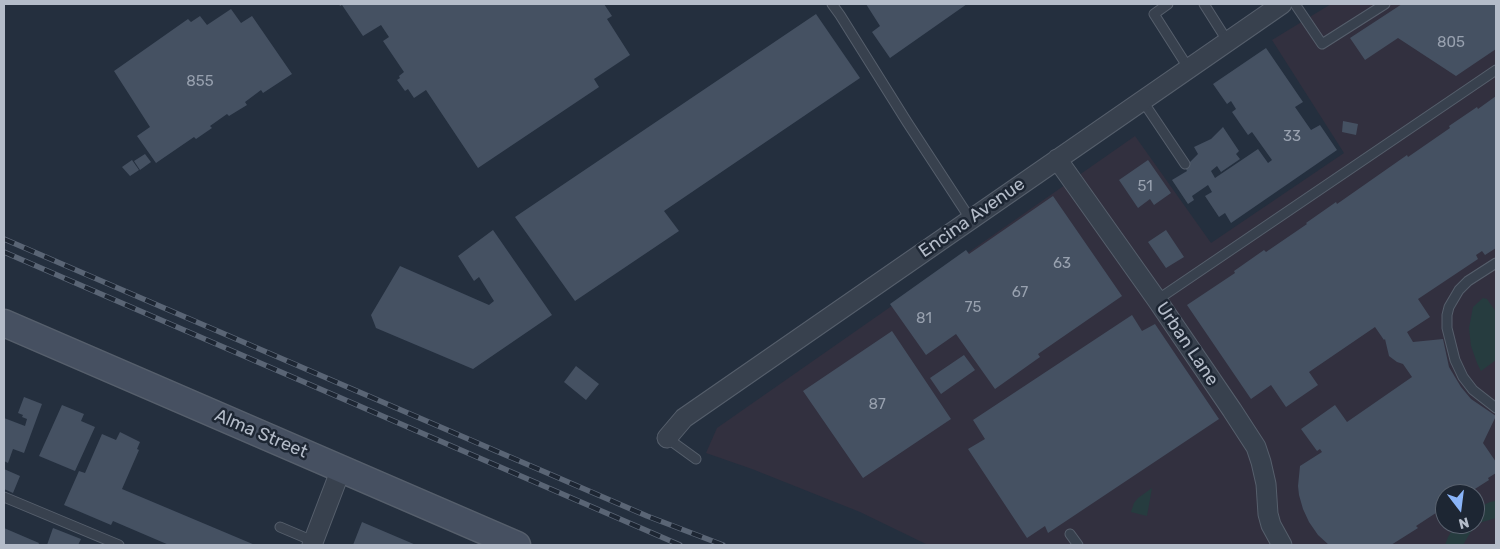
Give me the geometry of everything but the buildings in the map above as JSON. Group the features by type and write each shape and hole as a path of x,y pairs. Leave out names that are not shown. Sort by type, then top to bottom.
{"main road":[{"name":"Alma Street","path":"4,323 517,545"}],"street":[{"name":"Encina Avenue","path":"667,438 684,418 1282,4"},
{"name":"Urban Lane","path":"1057,159 1157,300 1256,447 1266,484 1271,526 1282,545"},
{"path":"312,543 342,469"}],"lane":[{"path":"832,4 971,220"},
{"path":"1168,4 1154,14 1189,68"},
{"path":"1204,4 1228,42"},
{"path":"1295,4 1322,44 1385,4"},
{"path":"1157,300 1496,70"},
{"path":"1142,100 1185,164"},
{"path":"1496,263 1468,281 1459,290 1449,307 1447,322 1455,360 1463,377 1473,390 1496,407"},
{"path":"667,438 696,459"},
{"path":"4,496 119,545"},
{"path":"280,527 312,543"},
{"path":"1070,534 1078,545"}],"shaded area":[{"path":"1331,4 1496,4 1496,545 928,545 860,512 752,469 706,453 717,428 1135,136 1211,243 1344,153 1272,40"}],"green space":[{"path":"1483,298 1487,299 1496,312 1496,360 1481,371 1471,346 1469,328 1473,307"},
{"path":"1152,488 1147,516 1131,512 1138,498"},
{"path":"1496,501 1496,518 1485,521 1485,504"},
{"path":"1450,534 1469,534 1463,545 1445,545"}],"railway":[{"path":"4,239 647,516 723,545"},
{"path":"4,252 680,545"}]}
